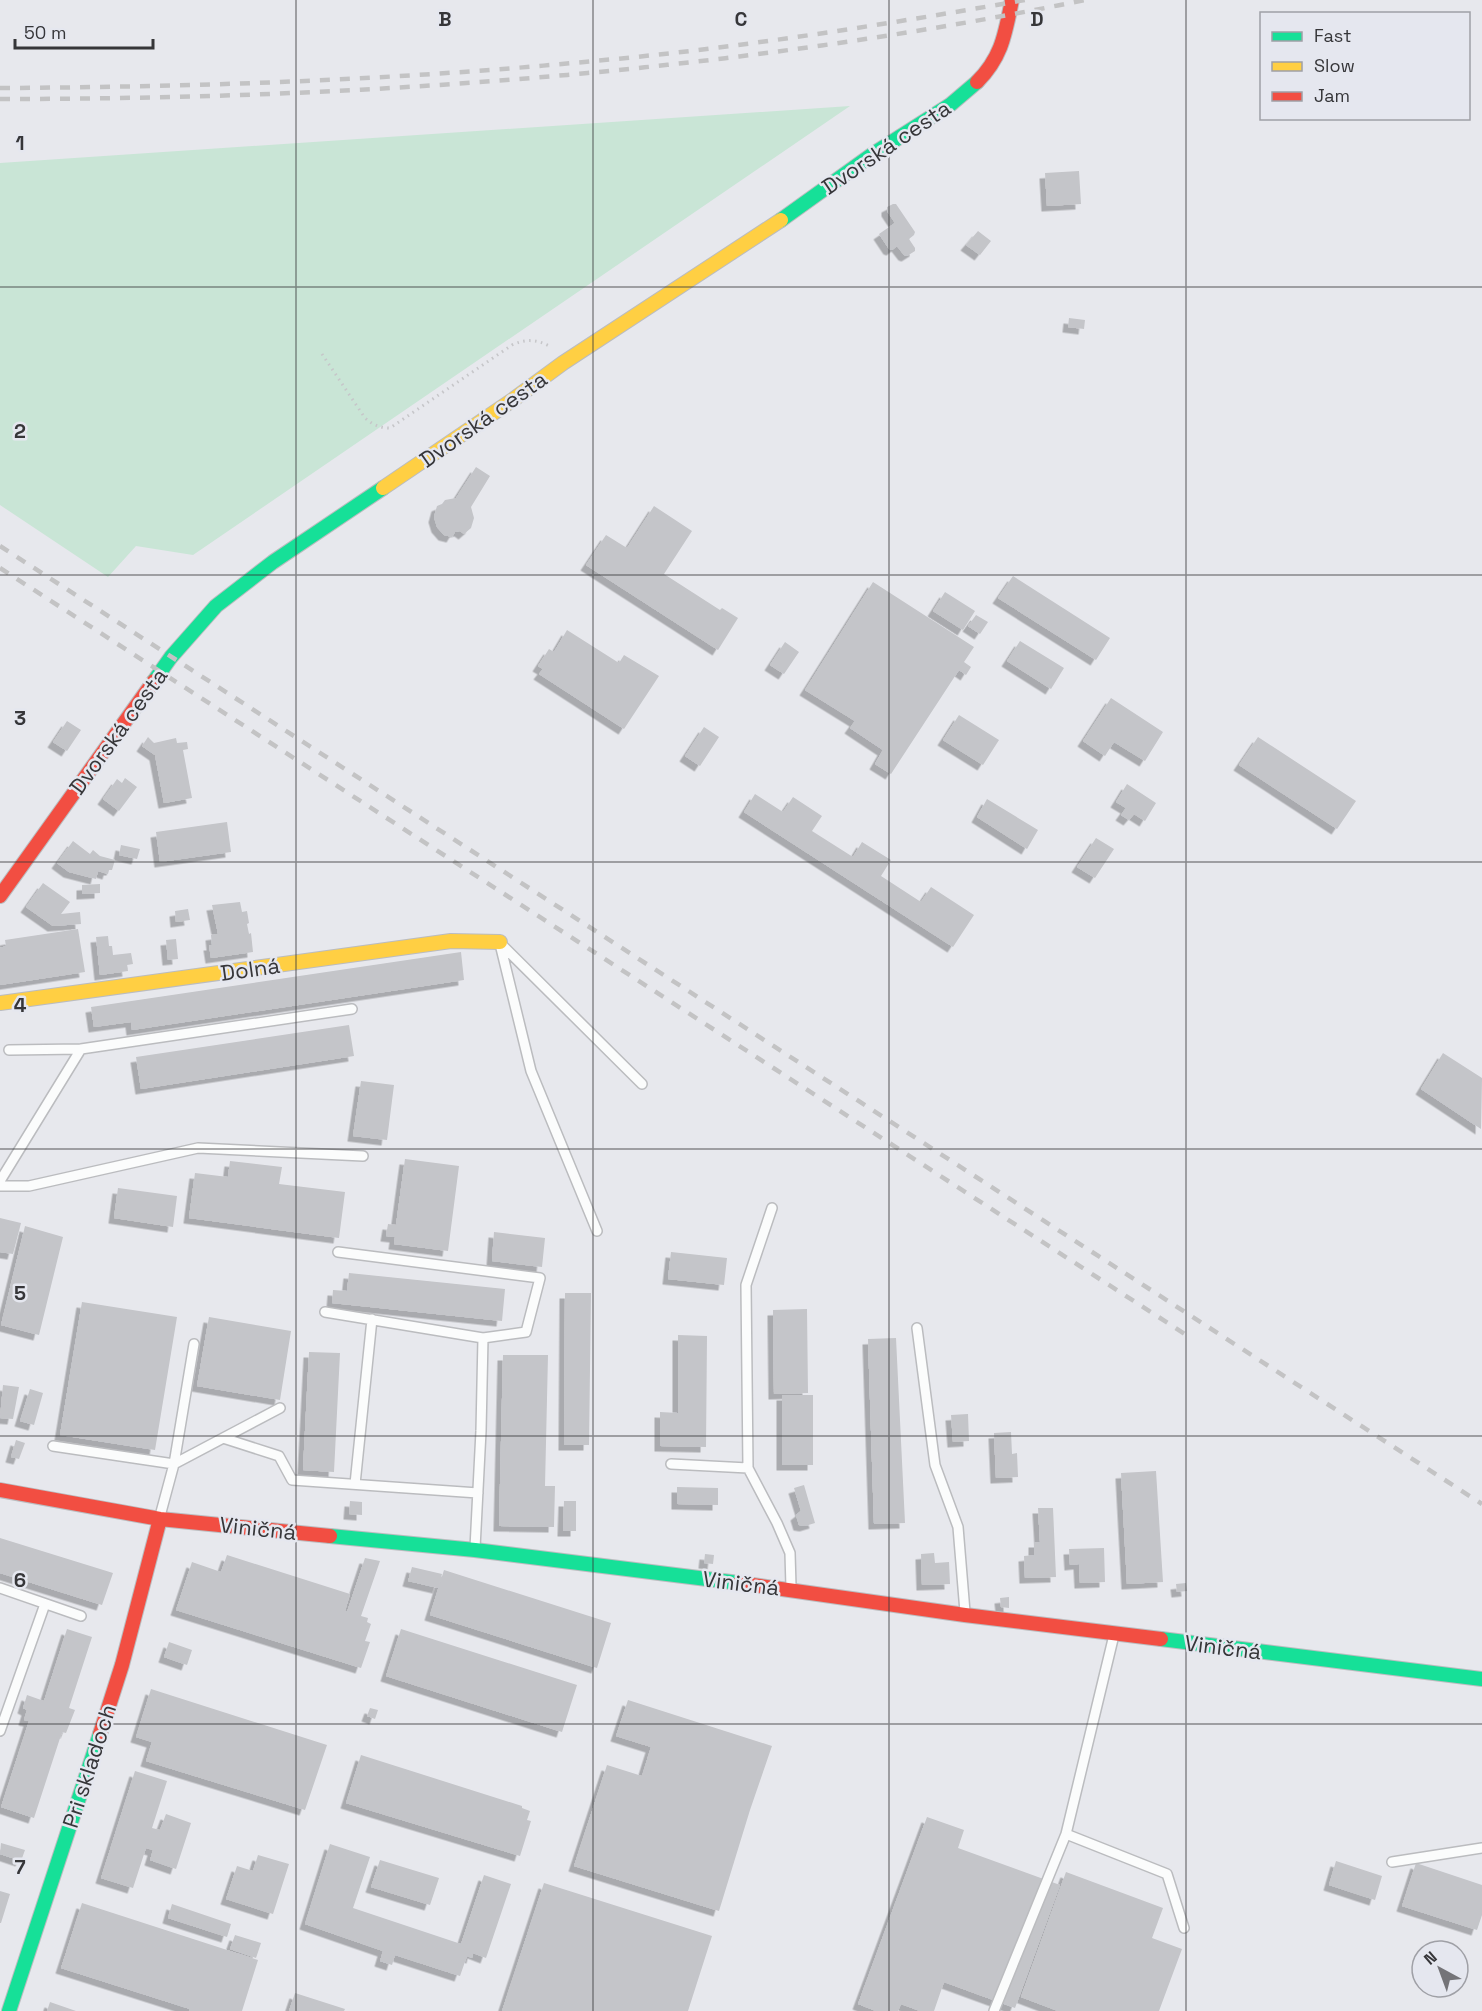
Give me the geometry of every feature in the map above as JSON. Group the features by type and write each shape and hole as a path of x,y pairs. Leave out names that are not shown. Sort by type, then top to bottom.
{"street":[{"name":"Dvorská cesta","path":"0,896 171,657 216,606 273,562 514,399 563,363 777,222 966,91 979,80 997,56 1003,43 1012,0"},
{"name":"Dolná","path":"0,1003 451,941 500,942"},
{"name":"Viničná","path":"0,1490 159,1519 475,1550 791,1589 966,1615 1482,1679"},
{"name":"Pri skladoch","path":"9,2011 122,1665 159,1519"}],"lane":[{"path":"500,942 642,1084"},
{"path":"500,942 531,1071 597,1231"},
{"path":"9,1050 81,1049 352,1010"},
{"path":"0,1180 81,1049"},
{"path":"0,1186 29,1186 198,1148 363,1156"},
{"path":"772,1208 746,1285 748,1468 790,1553 791,1589"},
{"path":"325,1312 483,1338 526,1332 540,1278 338,1252"},
{"path":"355,1484 372,1319"},
{"path":"917,1328 935,1465 958,1527 966,1615"},
{"path":"475,1550 483,1338"},
{"path":"159,1519 174,1464 194,1344"},
{"path":"52,1446 174,1464 280,1408"},
{"path":"223,1438 279,1456 292,1480 478,1493"},
{"path":"671,1464 748,1468"},
{"path":"0,1588 81,1616"},
{"path":"0,1731 45,1604"},
{"path":"994,2011 1066,1834 1114,1633"},
{"path":"1066,1834 1167,1874 1184,1928"},
{"path":"1392,1862 1482,1848"}],"path":[{"path":"322,354 366,418 382,428 390,428 398,424 520,341 534,340 546,344 563,363"}],"green space":[{"path":"850,106 193,555 136,546 108,577 0,505 0,163"}],"building":[{"path":"1079,171 1081,204 1047,206 1045,173"},
{"path":"896,204 915,232 909,239 915,251 907,256 897,246 892,250 889,249 879,234 895,223 887,211 887,207"},
{"path":"978,231 991,241 980,255 966,245"},
{"path":"1069,318 1085,320 1084,329 1068,327"},
{"path":"476,467 490,476 471,507 474,518 471,528 464,534 460,531 455,532 452,537 444,535 437,527 434,517 437,506 445,500 456,498"},
{"path":"654,506 692,531 664,574 720,610 722,608 738,618 718,650 586,565 606,535 627,548"},
{"path":"1013,576 1110,638 1096,660 998,598"},
{"path":"873,582 974,647 964,662 971,667 966,675 959,670 891,774 875,764 883,750 850,728 855,721 805,690"},
{"path":"945,592 975,611 963,630 933,611"},
{"path":"976,615 988,622 980,634 968,626"},
{"path":"567,630 619,663 624,655 659,676 624,729 539,674 543,669 538,666 549,649 554,652"},
{"path":"1020,641 1064,668 1051,689 1007,661"},
{"path":"785,642 799,652 784,674 770,665"},
{"path":"1111,698 1163,732 1145,761 1114,742 1105,756 1083,741"},
{"path":"959,715 999,740 983,765 943,740"},
{"path":"67,721 81,730 67,751 53,742"},
{"path":"704,727 719,737 700,766 685,756"},
{"path":"148,737 154,743 176,738 177,743 187,742 188,749 183,750 192,798 164,803 155,755 142,746"},
{"path":"1258,737 1356,801 1337,829 1239,765"},
{"path":"125,778 137,787 119,811 103,799 117,779 122,783"},
{"path":"1127,784 1156,803 1145,821 1134,814 1129,820 1121,815 1126,808 1116,802"},
{"path":"755,794 783,812 793,797 822,816 812,831 853,857 862,842 891,860 881,876 921,902 931,887 974,915 953,947 744,812"},
{"path":"987,799 1038,830 1027,849 977,817"},
{"path":"227,822 231,852 160,862 156,832"},
{"path":"1096,838 1114,849 1095,878 1077,867"},
{"path":"73,841 90,854 93,850 100,856 115,860 112,870 109,870 108,874 98,871 96,879 69,872 57,863"},
{"path":"121,845 140,849 137,859 119,855"},
{"path":"43,883 70,902 61,914 80,912 81,924 53,926 26,907"},
{"path":"100,884 100,893 82,894 82,885"},
{"path":"240,902 242,912 247,911 249,923 247,924 249,934 251,933 253,952 211,958 209,945 212,945 211,935 218,934 212,905"},
{"path":"188,909 190,920 176,922 175,911"},
{"path":"78,929 85,972 0,985 0,948 6,946 5,940"},
{"path":"108,936 113,955 131,953 133,964 127,965 128,971 100,975 96,937"},
{"path":"176,939 178,959 168,960 166,940"},
{"path":"461,952 464,980 132,1030 131,1022 94,1027 91,1007"},
{"path":"349,1025 354,1056 141,1089 136,1057"},
{"path":"1443,1053 1482,1078 1481,1129 1421,1089"},
{"path":"361,1081 394,1085 387,1140 353,1136"},
{"path":"405,1159 459,1166 448,1251 394,1244 395,1237 386,1236 388,1224 396,1225"},
{"path":"230,1161 282,1167 279,1184 345,1192 339,1238 189,1218 195,1173 228,1177"},
{"path":"118,1188 177,1196 173,1227 114,1218"},
{"path":"0,1218 21,1223 13,1254 0,1252"},
{"path":"25,1226 63,1237 39,1335 1,1325"},
{"path":"494,1232 545,1238 542,1267 492,1261"},
{"path":"671,1252 727,1258 724,1285 668,1279"},
{"path":"349,1273 505,1289 502,1321 332,1303 333,1290 347,1291"},
{"path":"565,1293 591,1293 589,1445 564,1445"},
{"path":"82,1302 177,1317 155,1450 60,1435"},
{"path":"807,1309 808,1393 774,1394 773,1310"},
{"path":"209,1317 291,1331 280,1400 197,1386"},
{"path":"678,1335 707,1336 706,1447 660,1446 660,1412 678,1413"},
{"path":"896,1338 905,1523 874,1524 868,1339"},
{"path":"309,1352 340,1353 334,1472 303,1470"},
{"path":"503,1355 548,1355 545,1486 555,1486 554,1527 499,1526"},
{"path":"3,1385 19,1387 13,1419 0,1418"},
{"path":"30,1389 43,1393 34,1425 20,1421"},
{"path":"782,1395 813,1395 813,1465 782,1465"},
{"path":"968,1414 969,1441 953,1442 951,1415"},
{"path":"1011,1432 1012,1454 1017,1453 1018,1477 996,1478 994,1433"},
{"path":"16,1440 25,1443 19,1459 11,1457"},
{"path":"1156,1471 1163,1582 1127,1584 1121,1473"},
{"path":"804,1485 815,1523 805,1526 799,1525 796,1515 801,1511 794,1488"},
{"path":"677,1487 718,1488 718,1505 677,1504"},
{"path":"350,1501 362,1502 362,1515 349,1514"},
{"path":"564,1501 576,1501 576,1531 563,1531"},
{"path":"1038,1508 1053,1508 1056,1577 1025,1578 1024,1556 1034,1555 1034,1542 1040,1542"},
{"path":"0,1538 113,1573 102,1605 0,1573"},
{"path":"1104,1548 1105,1582 1080,1583 1079,1564 1070,1565 1069,1549"},
{"path":"934,1553 935,1563 949,1562 950,1584 922,1585 921,1554"},
{"path":"705,1554 714,1555 713,1564 704,1563"},
{"path":"227,1555 350,1594 345,1611 347,1612 365,1558 380,1561 361,1616 368,1618 367,1622 371,1624 365,1641 370,1642 361,1668 176,1610 192,1562 221,1572"},
{"path":"412,1567 442,1574 438,1588 408,1581"},
{"path":"444,1570 611,1623 597,1668 430,1615"},
{"path":"1186,1583 1187,1591 1177,1592 1176,1584"},
{"path":"1009,1597 1009,1608 1001,1607 1000,1598"},
{"path":"67,1629 92,1637 69,1708 75,1710 66,1733 62,1732 34,1818 1,1807 29,1721 24,1720 27,1710 23,1708 27,1695 44,1701"},
{"path":"401,1629 577,1685 562,1732 386,1676"},
{"path":"169,1642 192,1650 187,1665 164,1657"},
{"path":"151,1689 327,1745 305,1810 146,1761 152,1742 136,1737"},
{"path":"628,1700 772,1746 719,1911 574,1866 607,1765 642,1776 651,1747 616,1736"},
{"path":"370,1708 378,1710 375,1719 367,1716"},
{"path":"361,1755 522,1806 530,1811 527,1820 531,1821 520,1856 346,1803"},
{"path":"135,1771 167,1781 152,1828 160,1830 166,1814 191,1823 176,1869 150,1860 153,1850 146,1848 133,1888 101,1878"},
{"path":"927,1817 964,1830 958,1848 1060,1885 1015,2008 944,1982 934,2011 920,2011 901,2004 898,2011 876,2011 858,2004"},
{"path":"1,1843 25,1850 21,1861 0,1854"},
{"path":"330,1844 370,1857 353,1908 461,1944 484,1875 511,1884 486,1958 473,1953 472,1958 467,1956 460,1976 395,1955 392,1965 380,1961 383,1951 305,1924"},
{"path":"258,1855 289,1864 273,1914 226,1899 237,1866 253,1871"},
{"path":"380,1860 439,1878 430,1905 371,1887"},
{"path":"1336,1861 1382,1876 1375,1900 1329,1885"},
{"path":"1416,1863 1482,1885 1482,1915 1477,1930 1402,1906"},
{"path":"1066,1872 1163,1908 1152,1938 1182,1949 1159,2011 1058,2011 1021,1997"},
{"path":"544,1883 712,1936 688,2011 502,2011"},
{"path":"0,1891 10,1894 1,1923 0,1923"},
{"path":"82,1903 258,1960 242,2011 189,2011 190,2009 61,1968"},
{"path":"172,1904 231,1924 227,1937 168,1918"},
{"path":"235,1935 261,1943 256,1958 230,1949"},
{"path":"295,1993 345,2009 344,2011 289,2011"},
{"path":"50,2002 76,2011 47,2011"}],"railway":[{"path":"0,88 298,81 520,68 756,43 1025,0"},
{"path":"0,99 272,94 545,77 816,46 951,25 1085,0"},
{"path":"0,546 1482,1504"},
{"path":"0,568 1191,1338"}],"traffic: fast":[{"path":"781,220 873,154 950,105 977,82"},
{"path":"154,681 171,657 216,606 273,562 383,488"},
{"path":"330,1536 475,1550 739,1583"},
{"path":"1161,1639 1482,1679"},
{"path":"9,2011 100,1734"}],"traffic: slow":[{"path":"383,488 563,363 781,220"},
{"path":"0,1003 451,941 500,942"}],"traffic: jam":[{"path":"977,82 997,54 1012,0"},
{"path":"0,896 154,681"},
{"path":"0,1490 160,1519 330,1536"},
{"path":"100,1734 122,1665 160,1519"},
{"path":"739,1583 965,1615 1161,1639"}]}
